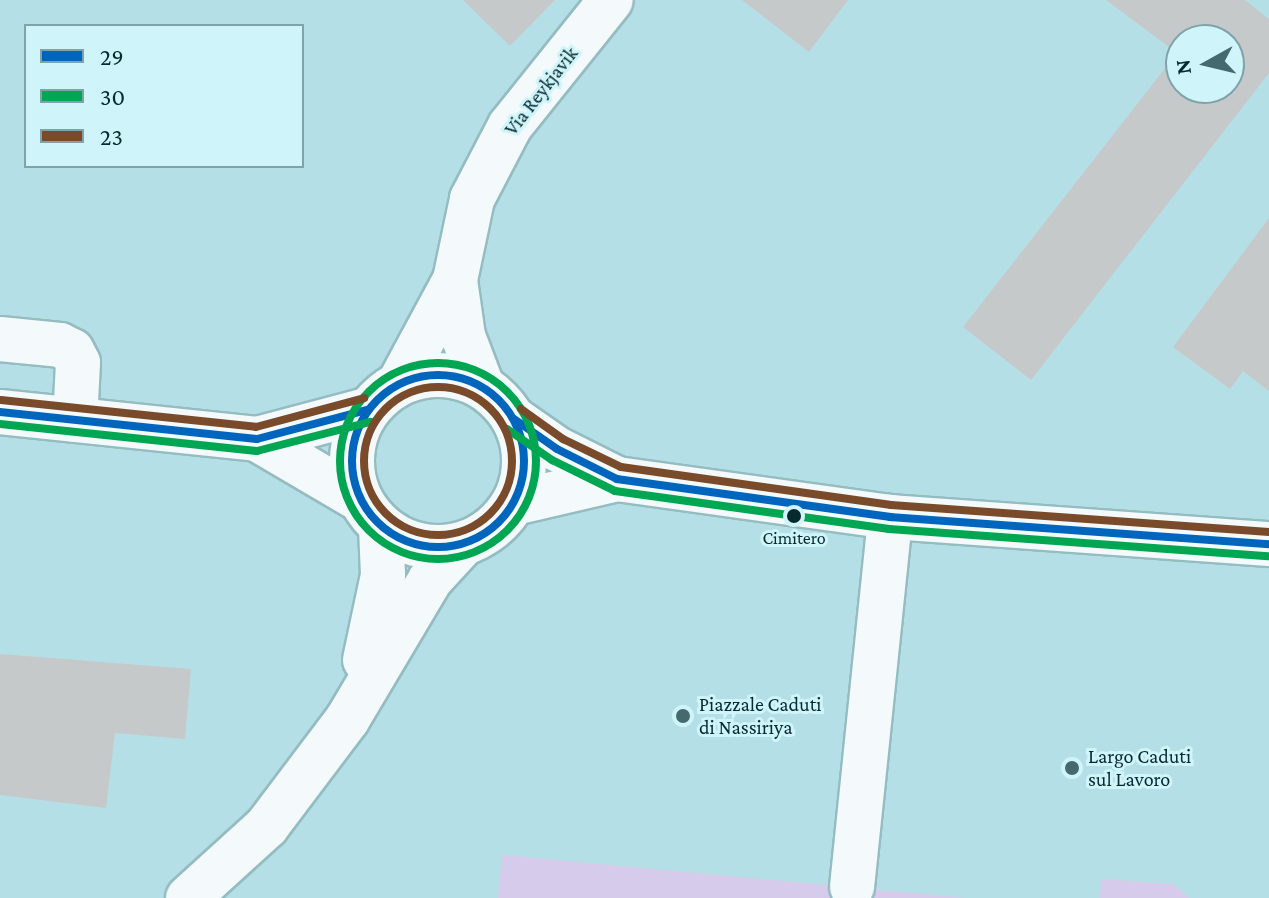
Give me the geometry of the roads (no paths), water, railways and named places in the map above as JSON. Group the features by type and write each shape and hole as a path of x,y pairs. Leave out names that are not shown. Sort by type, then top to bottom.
{"street":[{"name":"Via Reykjavik","path":"384,396 455,280 472,199 510,126 611,0"},
{"name":"Via Reykjavik","path":"455,280 463,336 482,386"},
{"path":"0,339 60,345 72,351 78,363 75,420"},
{"path":"257,439 384,396 427,374 456,376 482,386 514,419 557,449 617,479 890,517 1269,544"},
{"path":"347,720 377,623 383,575 370,513 351,453 384,396"},
{"path":"0,412 257,439 311,465 406,542 434,548 462,545 483,535 514,503 524,461 514,419"},
{"path":"514,503 617,479"},
{"path":"852,887 890,517"},
{"path":"188,898 267,826 347,720 430,580 462,545"}],"place":[{"name":"Cimitero","path":"794,516"},
{"name":"Piazzale Caduti di Nassiriya","path":"683,716"},
{"name":"Largo Caduti sul Lavoro","path":"1072,768"}]}
